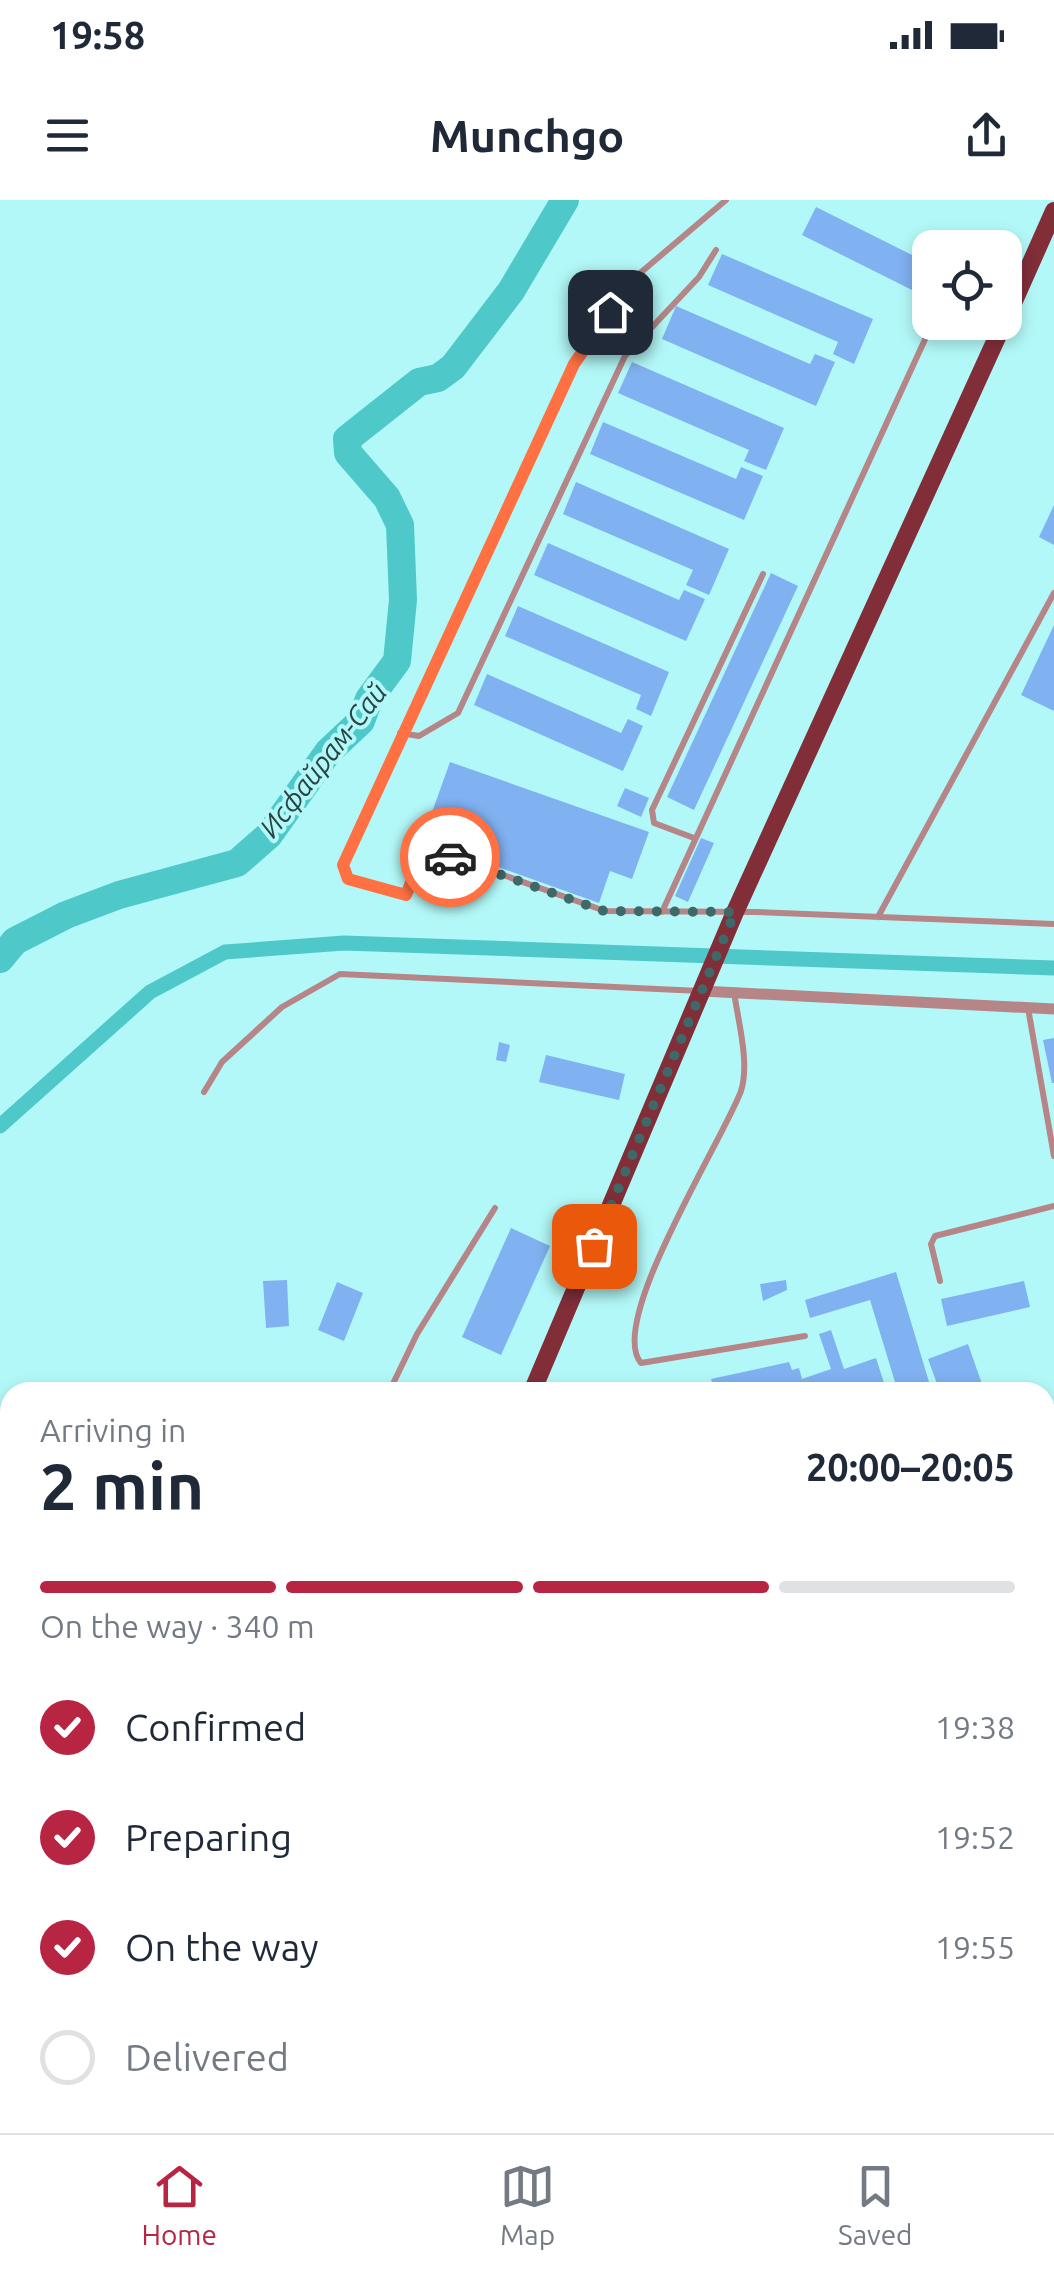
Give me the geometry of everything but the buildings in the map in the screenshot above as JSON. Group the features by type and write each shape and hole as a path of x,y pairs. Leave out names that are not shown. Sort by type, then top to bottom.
{"main road":[{"path":"1022,284 1054,212"},
{"path":"536,1382 735,912 997,340"}],"street":[{"path":"702,991 1054,1009"}],"lane":[{"path":"726,200 639,274 574,364 400,734 343,865 348,879 406,895 421,858 438,852 604,911 1054,924"},
{"path":"400,734 419,736 458,713 625,356 699,276 716,250"},
{"path":"662,912 926,340"},
{"path":"694,838 654,824 652,810 763,574"},
{"path":"878,917 1054,593"},
{"path":"204,1092 222,1062 282,1007 340,974 702,991"},
{"path":"734,992 742,1088 641,1299 632,1340 635,1356 642,1363 805,1336"},
{"path":"1028,1008 1054,1156"},
{"path":"940,1282 931,1244 936,1236 1054,1206"},
{"path":"393,1382 417,1334 495,1208"}],"waterway":[{"name":"Исфайрам-Сай","path":"0,959 15,941 66,915 119,895 237,863 269,835 328,752 361,721 369,699 397,661 403,600 400,525 387,498 348,453 347,439 419,382 438,378 453,367 511,291 565,200"},
{"path":"0,1126 150,992 225,952 344,943 1054,968"}],"way so far":[{"path":"450,857 604,911 735,912 594,1246"}],"route":[{"path":"450,857 438,852 421,858 406,895 348,879 343,865 400,734 574,364 610,312"}]}
